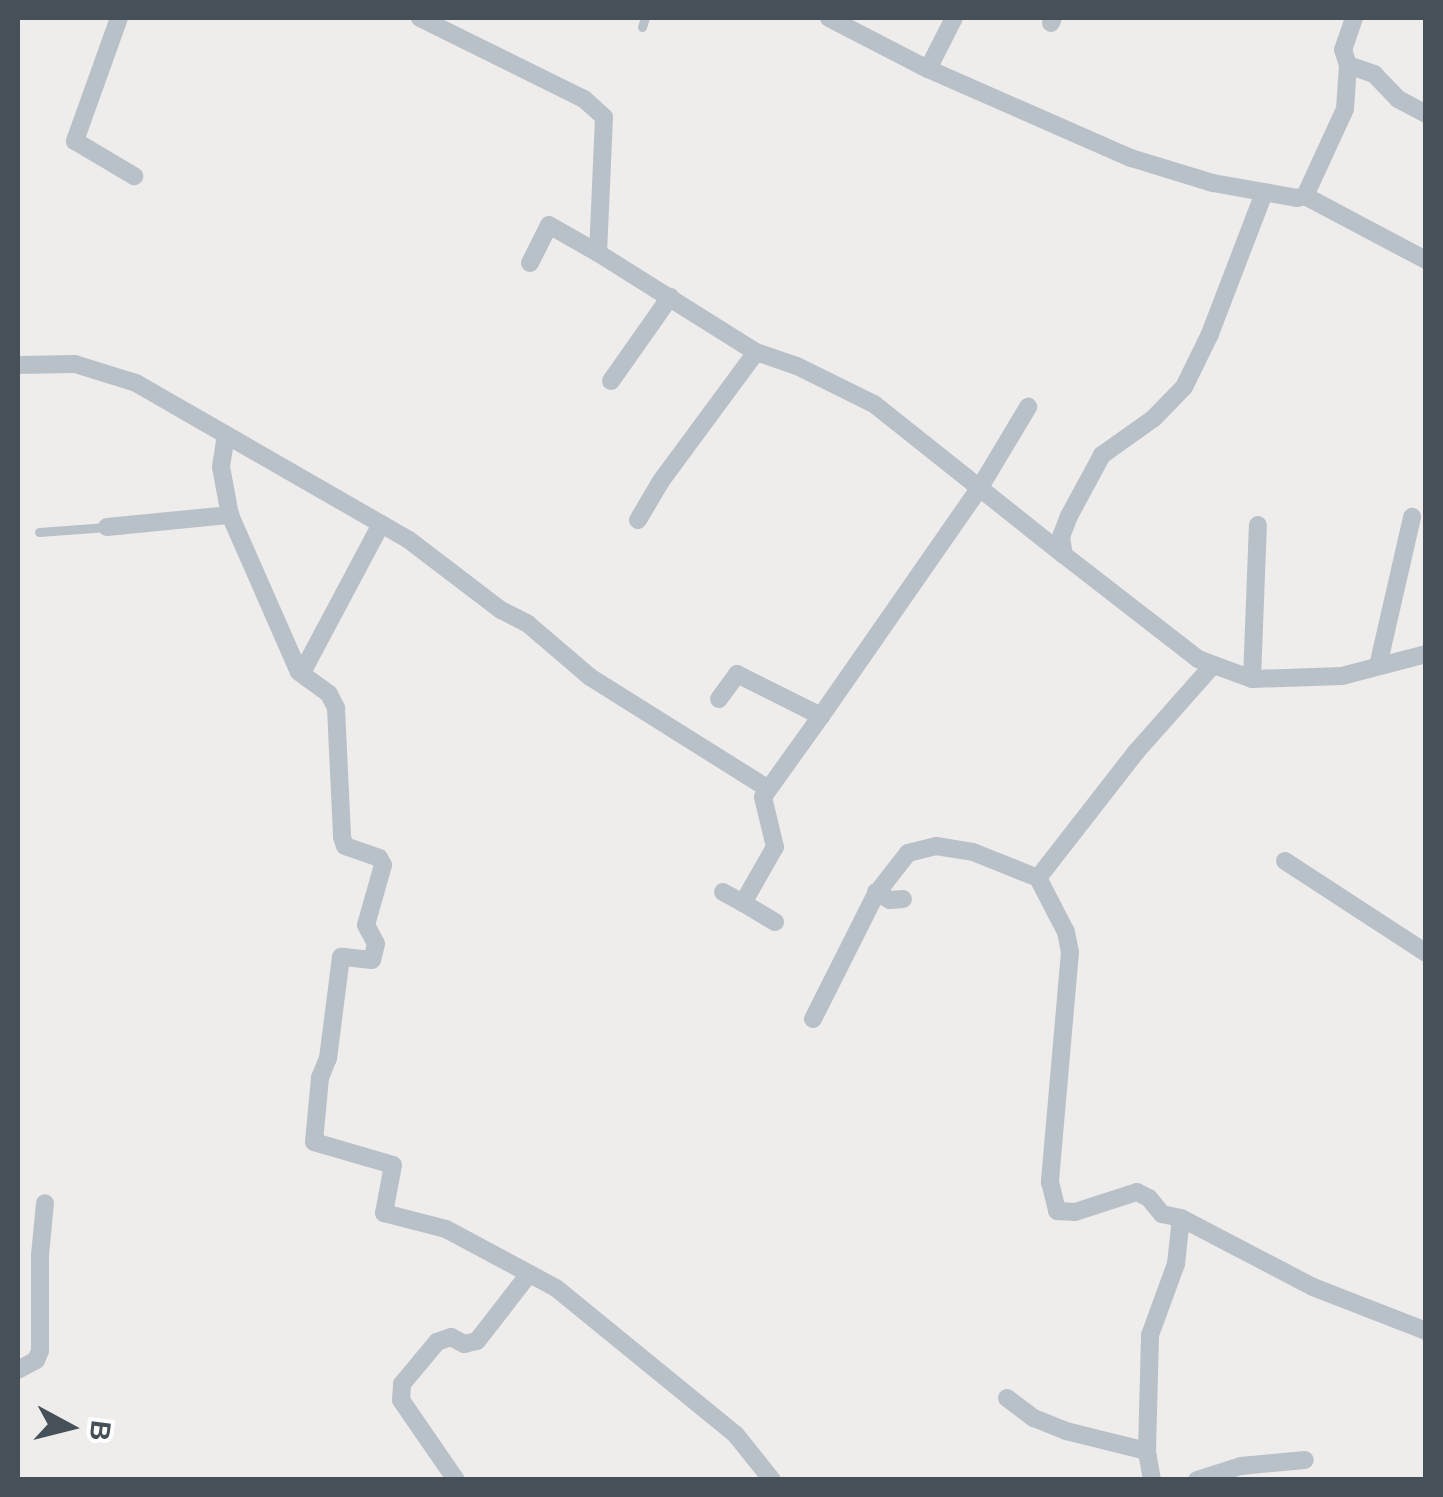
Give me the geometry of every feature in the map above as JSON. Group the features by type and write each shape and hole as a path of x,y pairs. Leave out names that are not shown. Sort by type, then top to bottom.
{"street":[{"path":"119,18 75,141 134,176"},
{"path":"420,18 584,99 604,117 598,252"},
{"path":"829,18 928,69 1132,158 1212,183 1306,196 1426,260"},
{"path":"928,69 954,18"},
{"path":"1306,196 1346,110 1348,65 1343,50 1354,18"},
{"path":"1348,65 1374,74 1398,99 1426,114"},
{"path":"1064,556 1061,537 1102,454 1154,418 1184,387 1210,334 1264,193"},
{"path":"530,263 549,224 756,352 796,366 874,404 1198,660 1252,680 1342,676 1426,654"},
{"path":"611,380 670,296"},
{"path":"638,520 660,481 756,352"},
{"path":"18,364 75,364 136,383 409,540 501,610 528,624 590,678 768,788"},
{"path":"743,903 775,846 763,804 768,788 979,489 1028,407"},
{"path":"226,435 221,467 230,515 299,672 329,694 336,708 345,846 379,858 384,865 366,925 376,944 372,960 341,957 328,1058 320,1078 314,1142 393,1165 384,1213 446,1229 556,1288 736,1435 772,1480"},
{"path":"107,527 230,515"},
{"path":"1378,666 1412,517"},
{"path":"305,667 381,524"},
{"path":"1252,680 1258,525"},
{"path":"1038,878 1125,766 1212,665"},
{"path":"719,698 738,674 821,716"},
{"path":"813,1018 876,892 898,860 922,846 972,852 1038,878 1066,932 1070,952 1050,1182 1057,1211 1075,1212 1137,1192 1149,1198 1162,1214 1181,1218 1313,1287 1426,1331"},
{"path":"1285,861 1426,953"},
{"path":"723,892 776,922"},
{"path":"876,892 890,900 903,899"},
{"path":"18,1370 36,1360 40,1351 40,1255 46,1203"},
{"path":"1152,1480 1148,1451 1150,1336 1176,1264 1181,1218"},
{"path":"456,1480 401,1400 402,1384 438,1342 451,1337 464,1344 477,1342 529,1274"},
{"path":"1007,1398 1034,1418 1066,1431 1148,1451"},
{"path":"1196,1480 1241,1466 1306,1460"}],"lane":[{"path":"39,532 107,527"}]}
